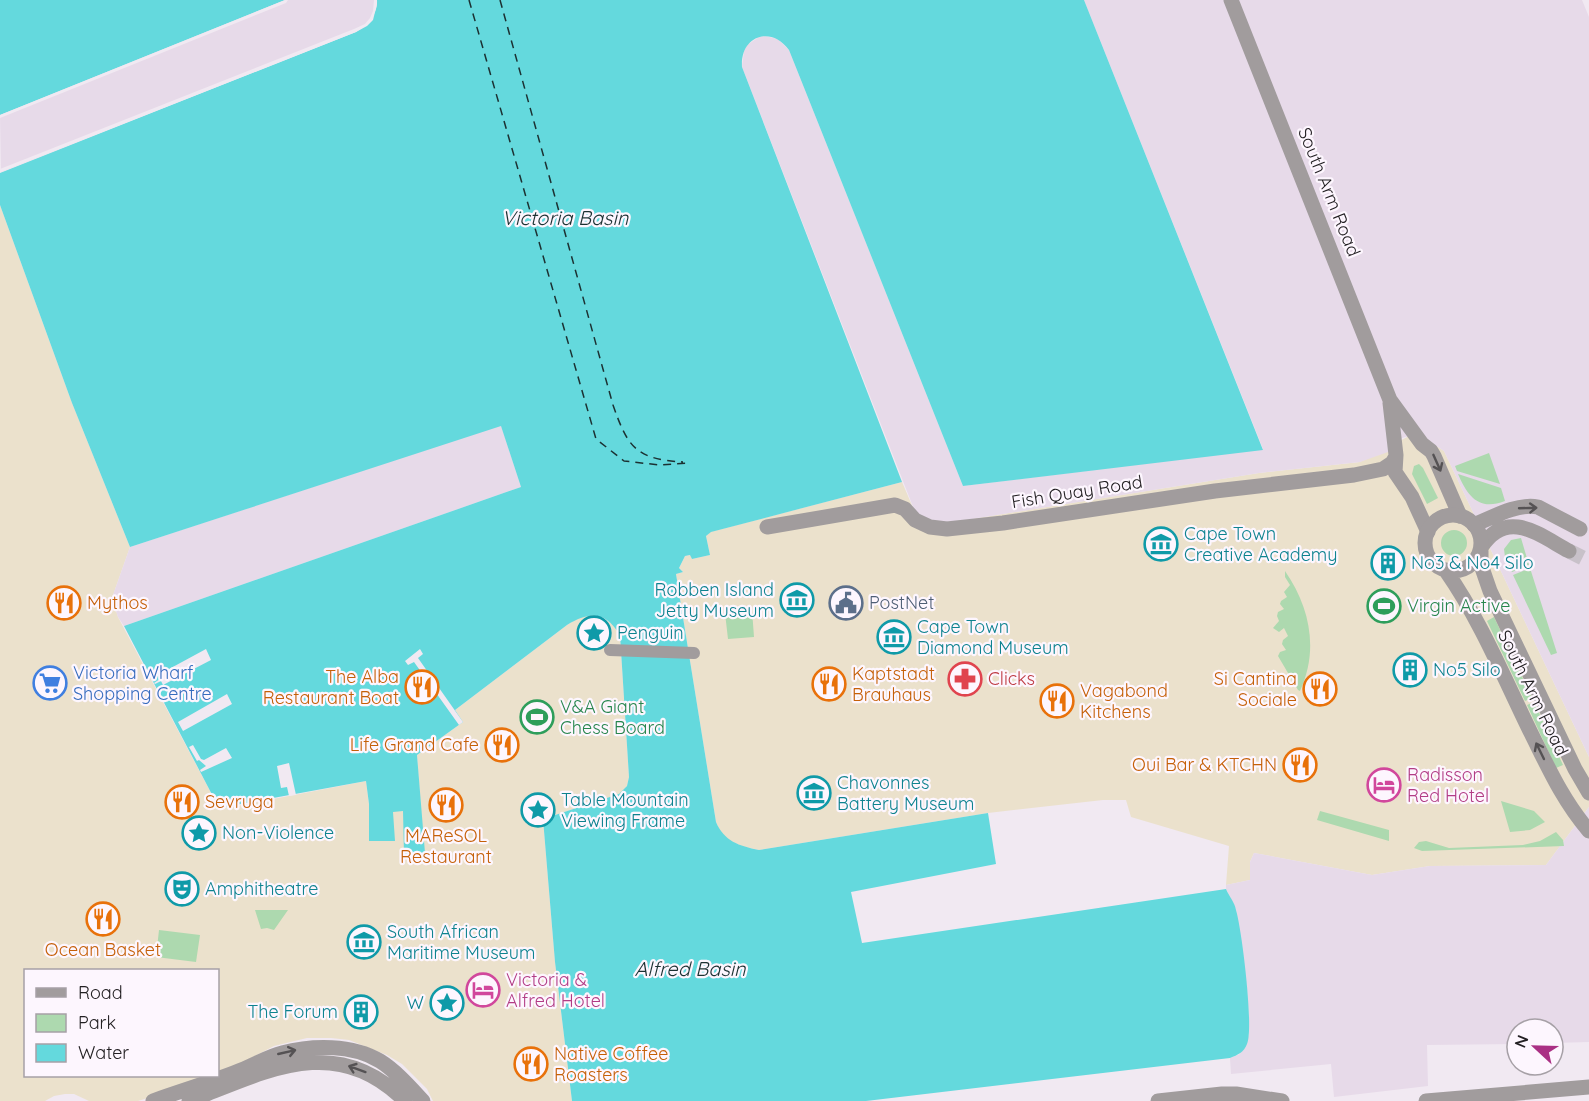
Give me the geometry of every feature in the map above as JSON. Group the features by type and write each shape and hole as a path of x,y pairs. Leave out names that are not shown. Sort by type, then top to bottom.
{"street":[{"name":"South Arm Road","path":"1231,0 1390,400 1422,444 1431,451 1460,516"},
{"name":"South Arm Road","path":"1390,400 1395,472 1412,497 1428,532"},
{"name":"Fish Quay Road","path":"767,527 895,505 905,509 915,520 930,527 947,529 1003,523 1215,491 1354,475 1383,469 1392,463 1399,448 1407,444 1422,444"},
{"path":"1474,525 1518,508 1531,506 1538,507 1580,529"},
{"path":"1481,548 1480,533 1474,525 1460,516 1441,518 1428,532 1425,540 1428,556 1432,562 1446,571 1456,572 1465,569 1477,559 1481,548 1492,534 1515,526 1529,530 1569,551"},
{"name":"South Arm Road","path":"1481,548 1482,565 1490,591 1575,769 1589,793"},
{"name":"South Arm Road","path":"1446,571 1468,602 1551,774 1567,803 1589,831"},
{"path":"610,650 694,653"},
{"path":"153,1101 243,1070 281,1053 304,1048 328,1047 355,1050 379,1060 403,1079 423,1101"},
{"path":"189,1101 273,1069 313,1061 348,1066 371,1075 405,1101"},
{"path":"1426,1101 1589,1087"},
{"path":"1158,1101 1236,1094 1282,1101"}],"shaded area":[{"path":"285,0 377,0 377,4 367,26 1,172 0,115"},
{"path":"1084,0 1582,0 1589,17 1589,757 1444,451 1423,437 1402,438 1388,452 1360,462 1259,473 947,523 917,517 742,67 747,45 759,37 778,39 789,50 963,486 1263,449"},
{"path":"0,205 72,403 130,547 112,598 118,617 219,808 366,781 369,804 393,811 403,811 424,853 417,755 463,722 455,710 583,615 594,615 606,620 614,625 620,635 629,777 627,786 620,794 543,819 555,962 572,1101 433,1101 427,1089 402,1064 387,1055 349,1040 331,1038 307,1038 274,1046 219,1074 219,969 24,969 24,1077 214,1077 138,1101 89,1101 74,1094 65,1094 45,1101 0,1101"},
{"path":"501,425 521,487 124,626 118,617 112,598 130,547"},
{"path":"1409,436 1423,437 1444,451 1589,757 1589,807 1546,865 1430,866 1372,875 1254,853 1250,862 1250,880 1226,885 1229,846 1131,817 1126,800 1103,800 988,813 759,850 728,840 720,831 716,822 676,574 683,572 679,568 685,556 691,555 692,559 710,555 706,536 710,532 902,482 917,517 947,523 1259,473 1360,462"},
{"path":"1589,807 1589,1042 1565,1043 1565,1017 1505,1017 1505,1044 1427,1045 1428,1086 1334,1097 1331,1064 1231,1074 1230,1058 1240,1054 1249,1035 1249,1023 1236,909 1226,885 1250,880 1250,862 1254,853 1372,875 1430,866 1546,865"}],"green space":[{"path":"1489,453 1500,484 1457,471 1455,466"},
{"path":"1419,464 1438,498 1427,504 1412,474 1414,466"},
{"path":"1458,474 1501,488 1505,501 1496,504 1481,503 1470,495"},
{"path":"1454,530 1463,534 1467,543 1463,552 1454,556 1445,552 1441,543 1445,534"},
{"path":"1521,538 1529,565 1512,572 1504,549 1511,540"},
{"path":"1530,568 1557,653 1551,655 1513,575"},
{"path":"1285,571 1301,599 1309,629 1309,660 1300,691 1278,656 1280,652 1286,650 1282,644 1288,636 1284,628 1279,632 1273,628 1279,621 1278,612 1284,609 1280,604 1287,597 1284,592 1290,585 1285,577"},
{"path":"752,610 754,637 728,639 725,613"},
{"path":"1494,617 1532,698 1525,701 1487,621"},
{"path":"1534,702 1563,765 1556,768 1527,705"},
{"path":"1501,801 1534,811 1545,822 1530,830 1510,832"},
{"path":"1320,811 1389,830 1389,841 1317,820"},
{"path":"1556,832 1563,840 1564,846 1422,851 1414,848 1419,842 1426,841 1449,848 1523,845 1540,841"},
{"path":"255,910 288,910 274,930 261,929"},
{"path":"159,930 200,935 196,962 156,957"}],"water":[{"path":"0,0 285,0 0,115"},
{"name":"Victoria Basin","path":"377,0 1084,0 1263,450 963,486 789,50 782,42 766,36 751,41 743,56 742,67 902,482 711,532 706,536 710,555 692,559 690,555 685,556 679,568 683,572 676,574 716,822 723,834 745,847 759,850 988,813 996,864 851,892 862,943 1226,889 1234,905 1238,921 1246,978 1249,1034 1246,1047 1240,1053 1230,1058 866,1101 572,1101 555,962 543,819 619,794 627,786 629,777 620,635 609,621 596,616 583,617 567,625 455,710 463,722 417,755 425,853 404,855 403,811 393,812 395,841 369,841 369,804 366,781 219,808 124,626 521,487 501,426 130,547 72,403 0,205 0,173 356,32 371,19 376,10"}],"pier":[{"path":"288,0 286,3 0,118 0,115"},
{"path":"374,0 377,0 377,4 373,20 356,32 1,172 0,169 365,24 373,11"},
{"path":"206,649 211,660 163,685 161,681 154,683 160,679 158,675"},
{"path":"420,649 423,654 418,658 463,722 459,725 414,662 408,665 405,661"},
{"path":"227,694 232,704 183,731 178,722"},
{"path":"193,745 201,759 204,760 226,748 232,758 201,772 200,770 206,766 199,760 197,761 189,747"},
{"path":"289,763 296,795 289,796 287,787 281,788 277,766"}],"ferry route":[{"path":"469,0 596,439 624,461 660,465 688,463"},
{"path":"500,0 618,420 629,441 644,454 654,458 683,462"}],"tunnel":[{"path":"1569,551 1589,561"}],"place":[{"name":"Cape Town Creative Academy","path":"1161,544"},
{"name":"No3 & No4 Silo","path":"1388,563"},
{"name":"Robben Island Jetty Museum","path":"797,600"},
{"name":"Mythos","path":"64,603"},
{"name":"PostNet","path":"846,603"},
{"name":"Virgin Active","path":"1384,606"},
{"name":"Penguin","path":"594,633"},
{"name":"Cape Town Diamond Museum","path":"894,637"},
{"name":"No5 Silo","path":"1410,670"},
{"name":"Clicks","path":"965,679"},
{"name":"Victoria Wharf Shopping Centre","path":"50,683"},
{"name":"Kaptstadt Brauhaus","path":"829,684"},
{"name":"The Alba Restaurant Boat","path":"422,687"},
{"name":"Si Cantina Sociale","path":"1320,689"},
{"name":"Vagabond Kitchens","path":"1057,701"},
{"name":"V&A Giant Chess Board","path":"537,717"},
{"name":"Life Grand Cafe","path":"502,745"},
{"name":"Oui Bar & KTCHN","path":"1300,765"},
{"name":"Radisson Red Hotel","path":"1384,785"},
{"name":"Chavonnes Battery Museum","path":"814,793"},
{"name":"Sevruga","path":"182,802"},
{"name":"MAReSOL Restaurant","path":"446,805"},
{"name":"Table Mountain Viewing Frame","path":"538,810"},
{"name":"Non-Violence","path":"199,833"},
{"name":"Amphitheatre","path":"182,889"},
{"name":"Ocean Basket","path":"103,919"},
{"name":"South African Maritime Museum","path":"364,942"},
{"name":"Victoria & Alfred Hotel","path":"483,990"},
{"name":"W","path":"447,1003"},
{"name":"The Forum","path":"361,1012"},
{"name":"Native Coffee Roasters","path":"531,1064"}],"water label":[{"name":"Alfred Basin","path":"690,969"}]}
